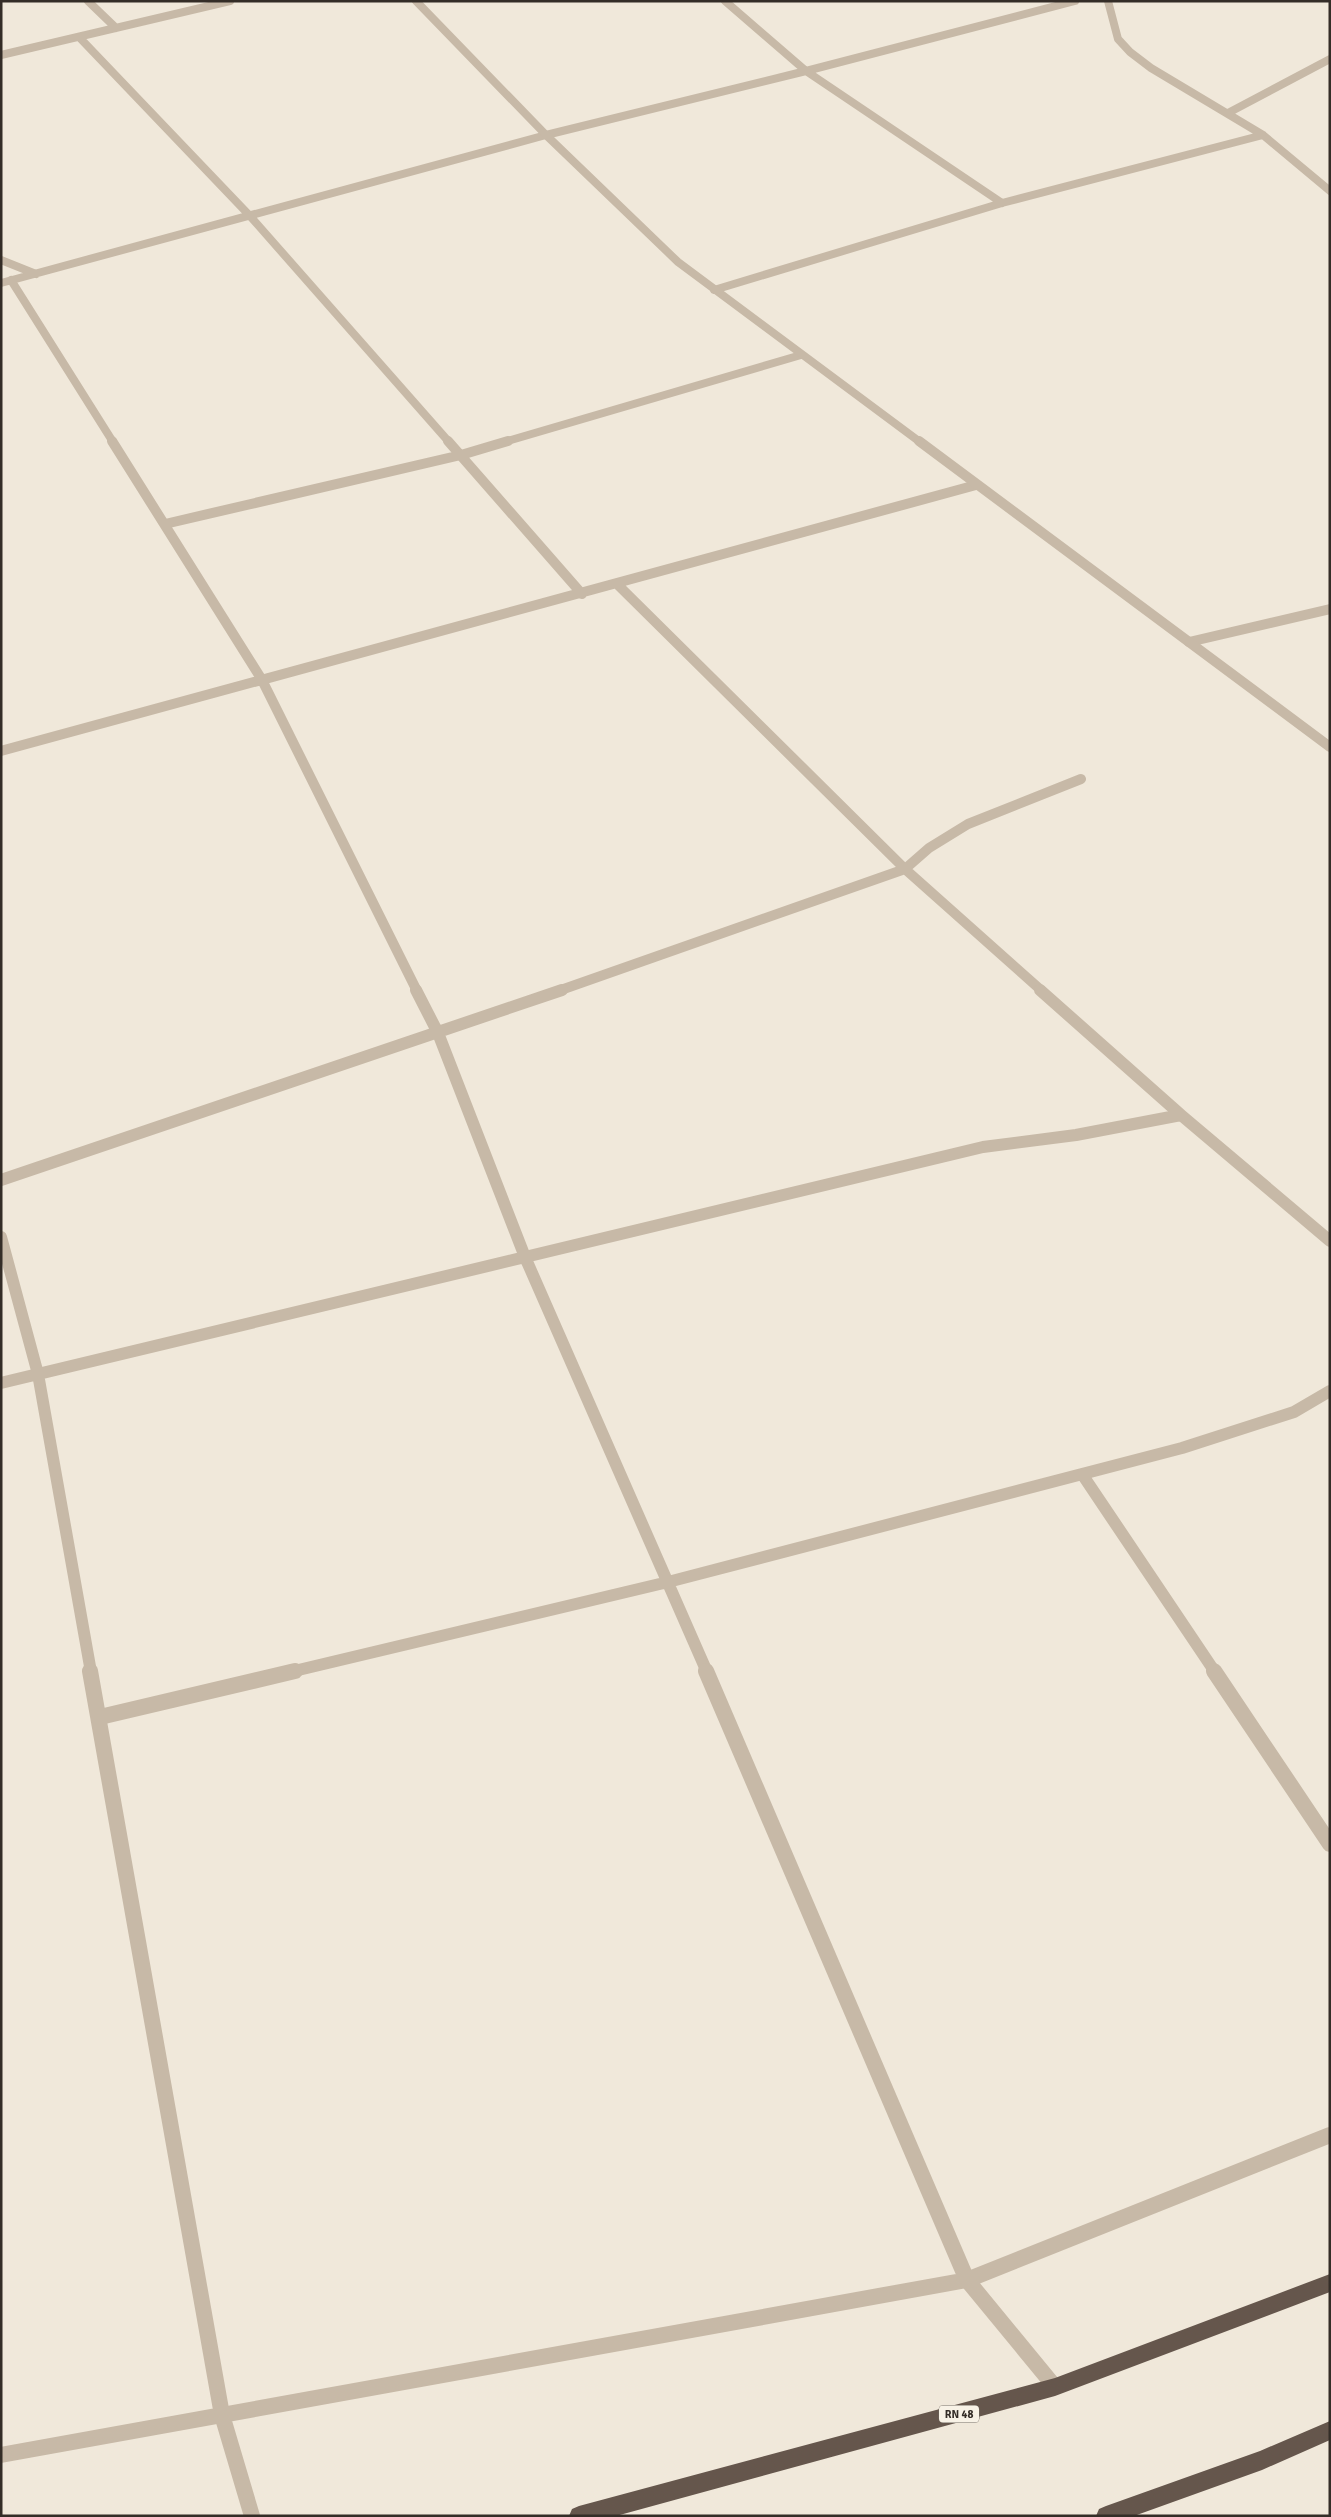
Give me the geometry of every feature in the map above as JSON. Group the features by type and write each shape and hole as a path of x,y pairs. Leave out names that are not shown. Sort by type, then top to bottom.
{"highway":[{"name":"RN 48","path":"579,2516 1055,2387 1330,2283"},
{"path":"1106,2516 1262,2460 1330,2430"}],"street":[{"path":"88,1 116,28"},
{"path":"1,55 230,1"},
{"path":"416,1 546,135 678,262 1330,747"},
{"path":"725,1 806,71 1002,204"},
{"path":"1055,2387 967,2280 668,1582 525,1257 438,1032 262,680 165,524 6,282 546,135 806,71 1075,1"},
{"path":"1108,1 1118,39 1130,52 1151,68 1263,135 1330,192"},
{"path":"79,37 250,216 582,594"},
{"path":"1228,113 1330,59"},
{"path":"714,290 1002,204 1263,135"},
{"path":"1,260 36,274"},
{"path":"165,524 461,455 801,355"},
{"path":"1,751 976,485"},
{"path":"616,584 905,869 1182,1115 1330,1241"},
{"path":"1189,642 1330,609"},
{"path":"1,1180 438,1032 905,869 929,848 968,824 1081,780"},
{"path":"1,1383 983,1147 1076,1135 1182,1115"},
{"path":"1,1237 38,1374 222,2415 252,2516"},
{"path":"100,1717 668,1582 1182,1448 1294,1412 1330,1391"},
{"path":"1082,1474 1330,1844"},
{"path":"1,2455 967,2280 1330,2135"}]}
